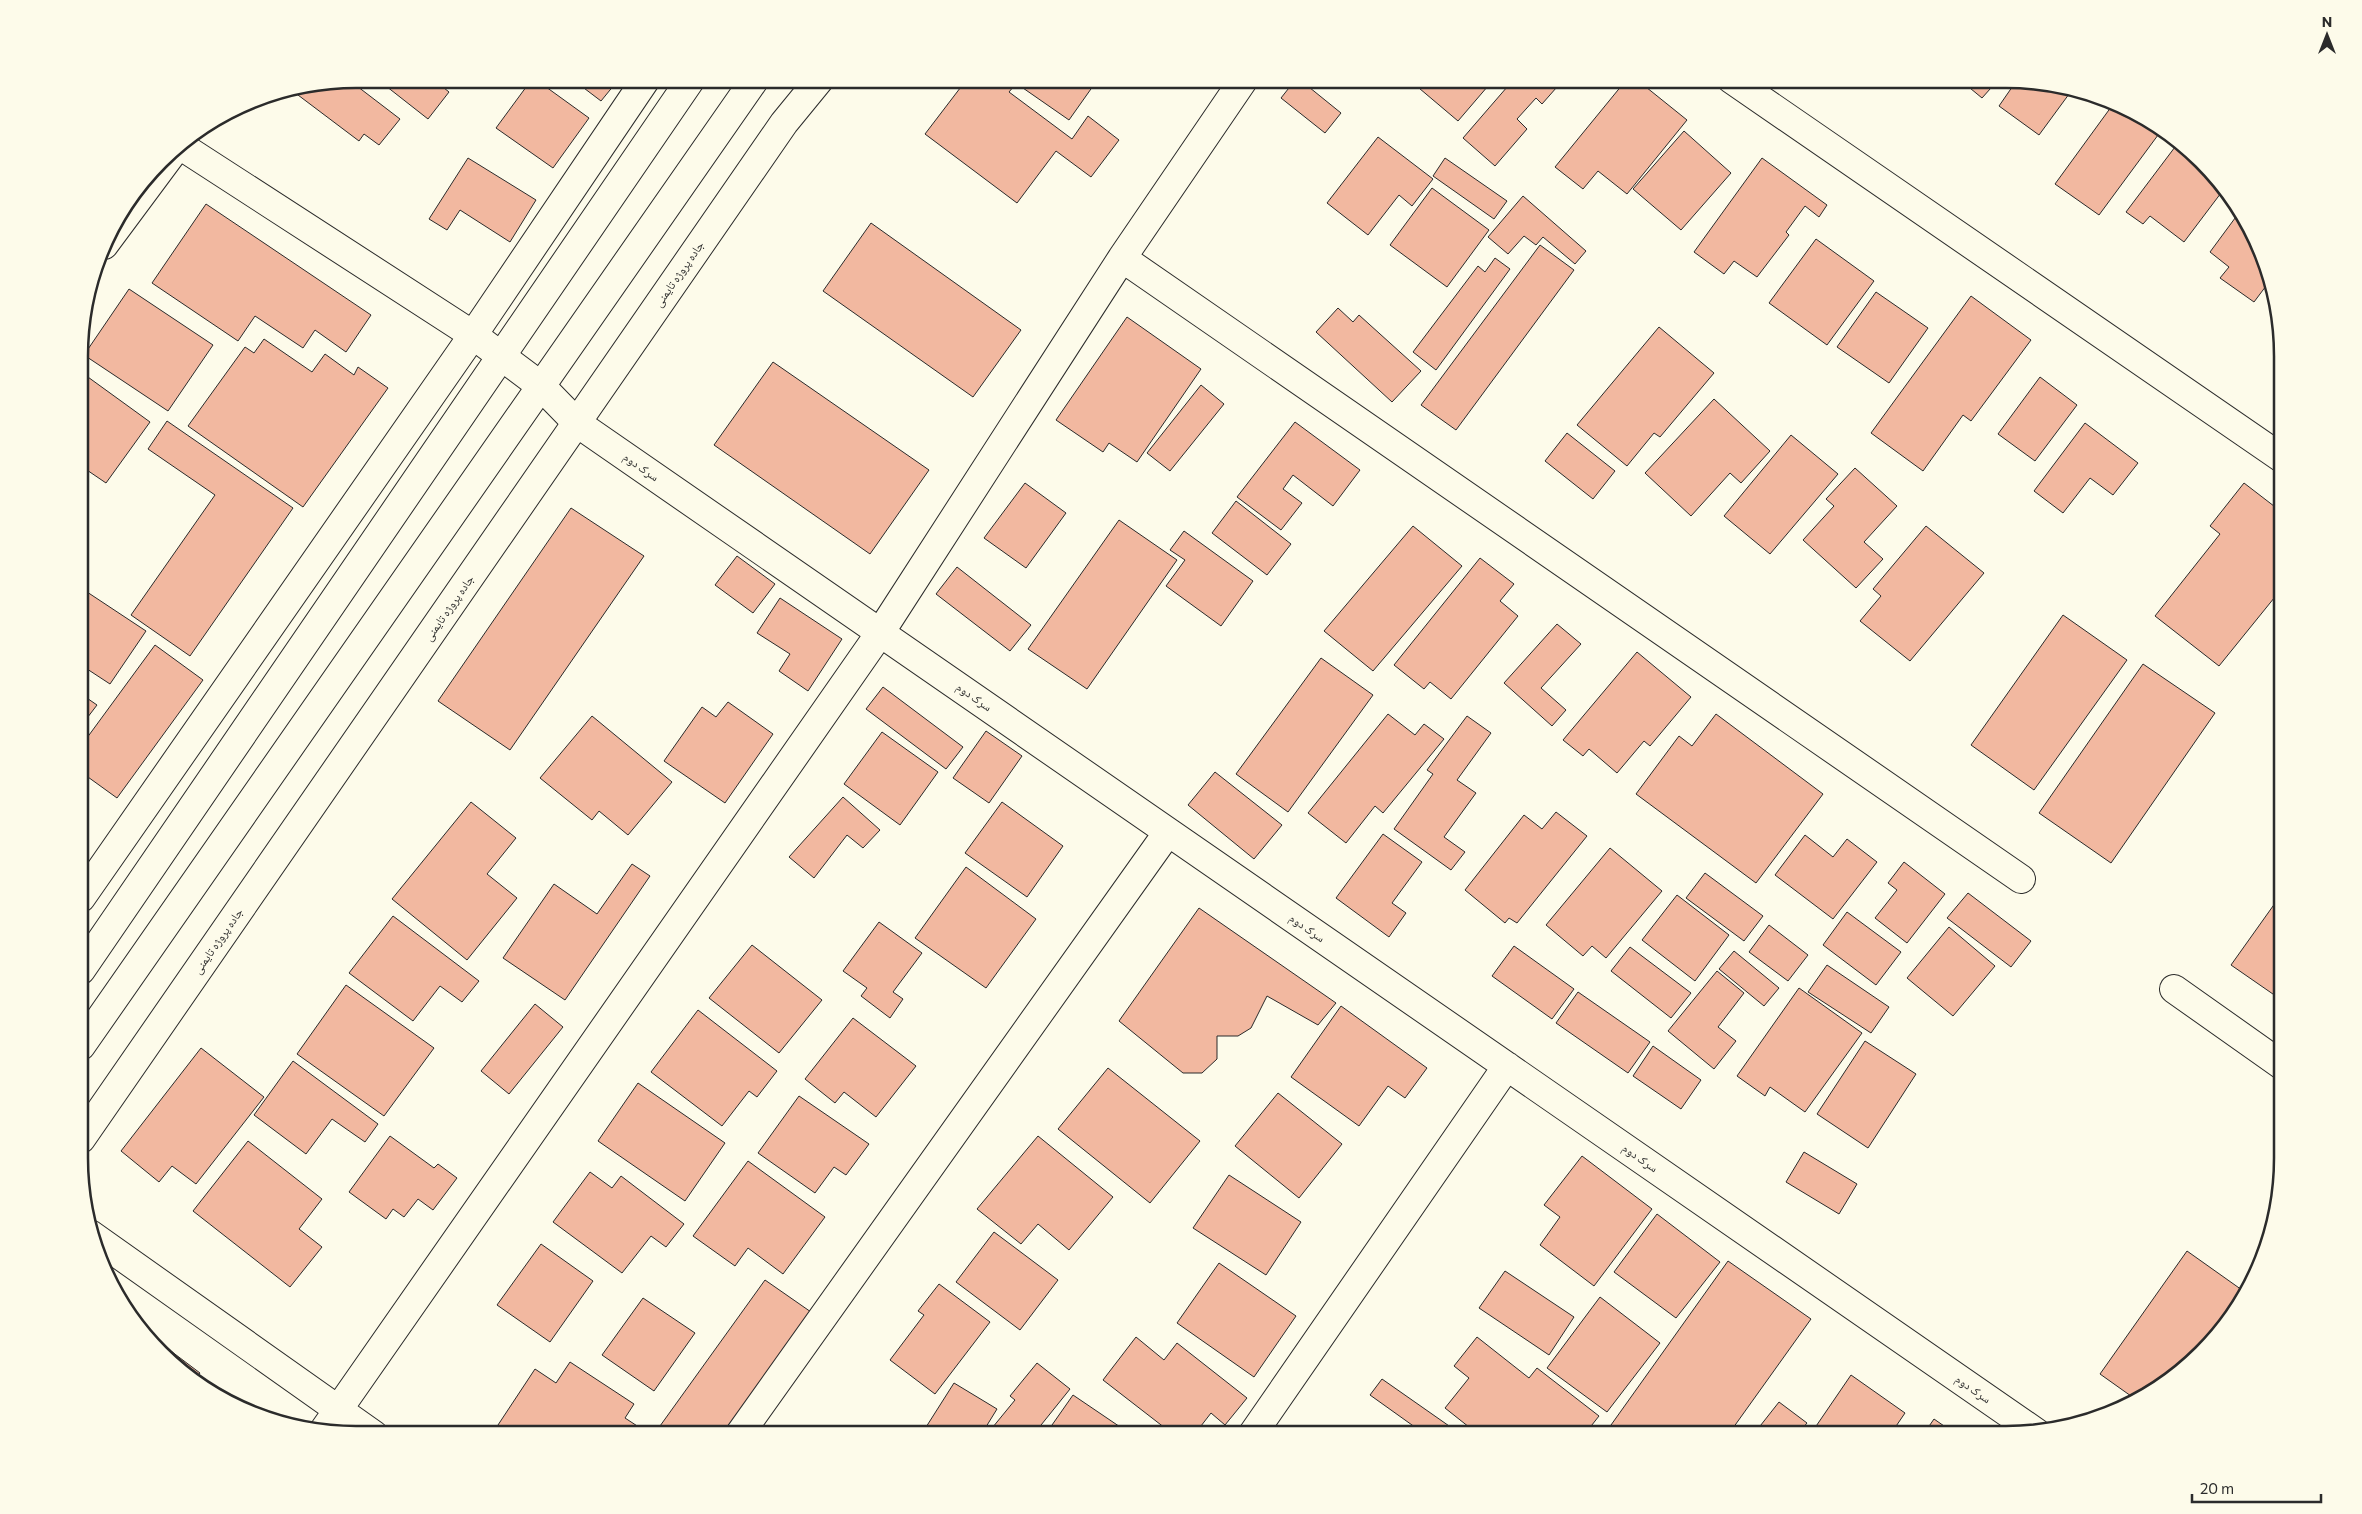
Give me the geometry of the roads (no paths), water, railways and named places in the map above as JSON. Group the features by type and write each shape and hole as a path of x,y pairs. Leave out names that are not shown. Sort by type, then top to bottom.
{"street":[{"path":"88,888 473,335 640,88"},
{"path":"88,960 685,88"},
{"path":"88,1036 749,88"},
{"name":"جاده پروژه تایمنی","path":"88,1129 784,123 813,88"},
{"path":"330,1421 880,633 1122,258 1238,88"},
{"path":"1744,88 2274,453"},
{"name":"سرک دوم","path":"185,149 473,335 541,386 577,422 2026,1426"},
{"path":"1122,258 2021,879"},
{"path":"745,1426 1168,832"},
{"path":"2174,989 2274,1060"},
{"path":"1258,1426 1506,1066"},
{"path":"101,1243 330,1421 346,1426"}]}
